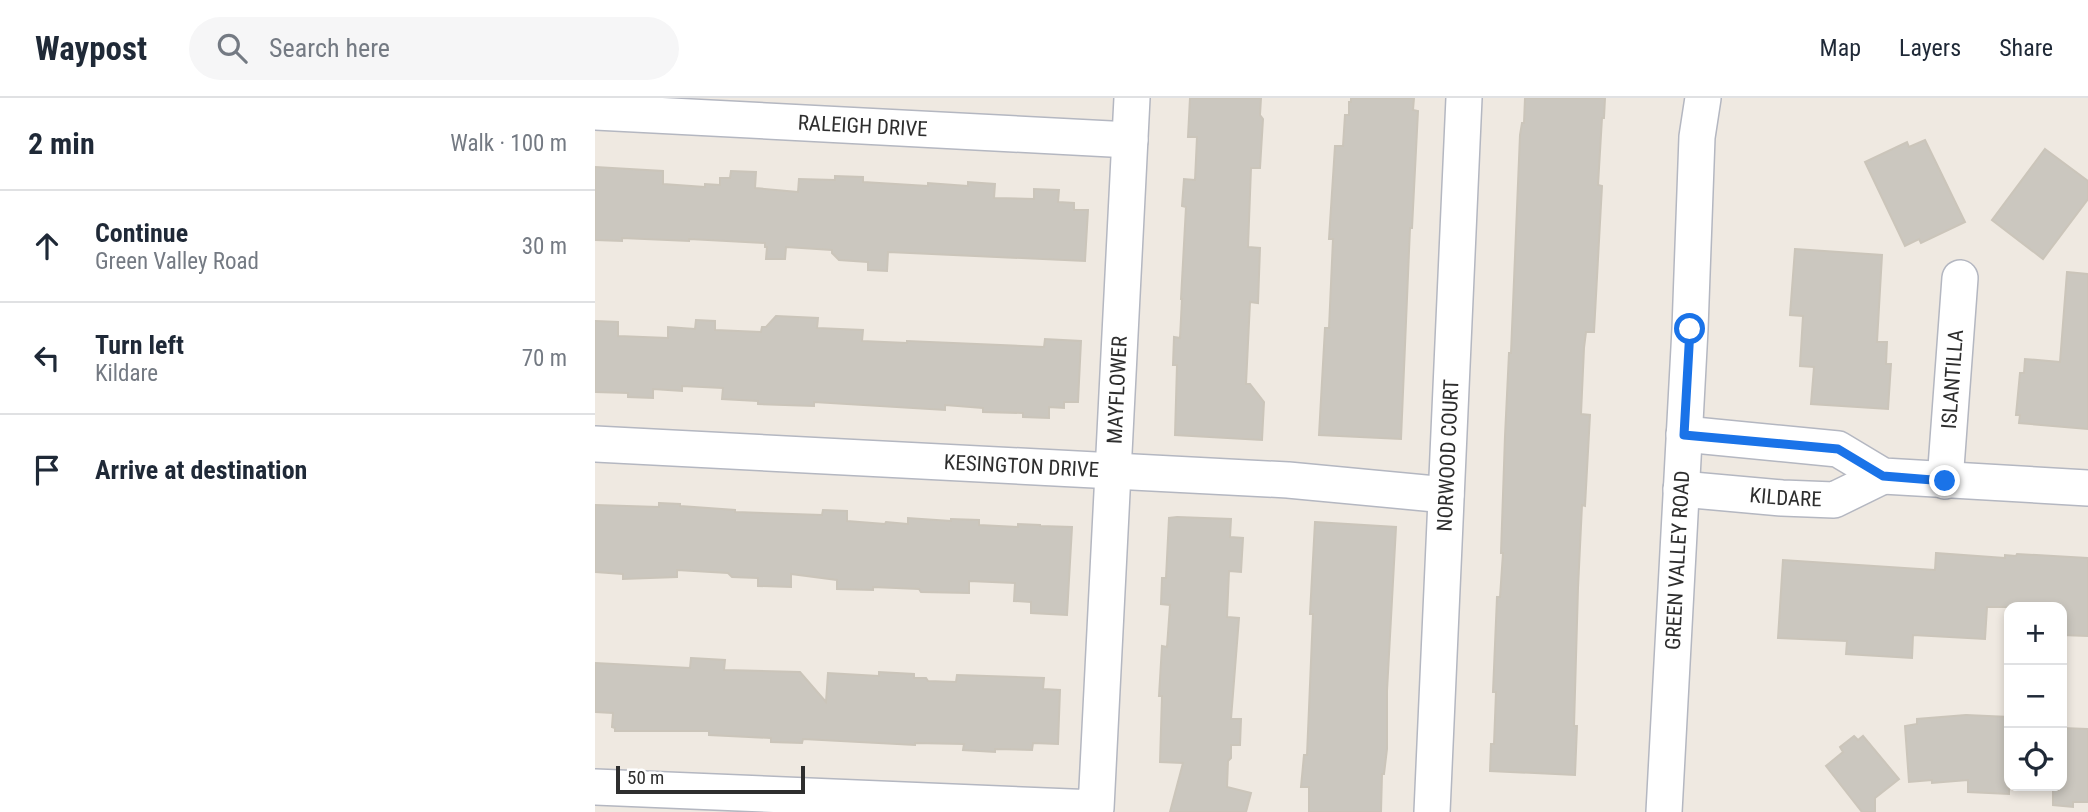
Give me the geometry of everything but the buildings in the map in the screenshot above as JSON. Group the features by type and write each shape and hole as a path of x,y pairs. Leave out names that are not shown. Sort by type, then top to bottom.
{"street":[{"name":"MAYFLOWER","path":"595,787 1096,808 1132,98"},
{"name":"NORWOOD COURT","path":"1432,812 1464,98"},
{"name":"GREEN VALLEY ROAD","path":"1664,812 1697,137 1703,98"},
{"name":"RALEIGH DRIVE","path":"595,112 1130,140"},
{"name":"ISLANTILLA","path":"1945,481 1960,278"},
{"path":"1684,435 1838,449 1883,476 2088,488"},
{"path":"1782,498 1786,443"},
{"name":"KESINGTON DRIVE","path":"595,444 1288,480 1446,495"},
{"name":"KILDARE","path":"1681,489 1834,500 1883,476"}],"route":[{"path":"1690,329 1684,435 1838,449 1883,476 1945,481"}]}
